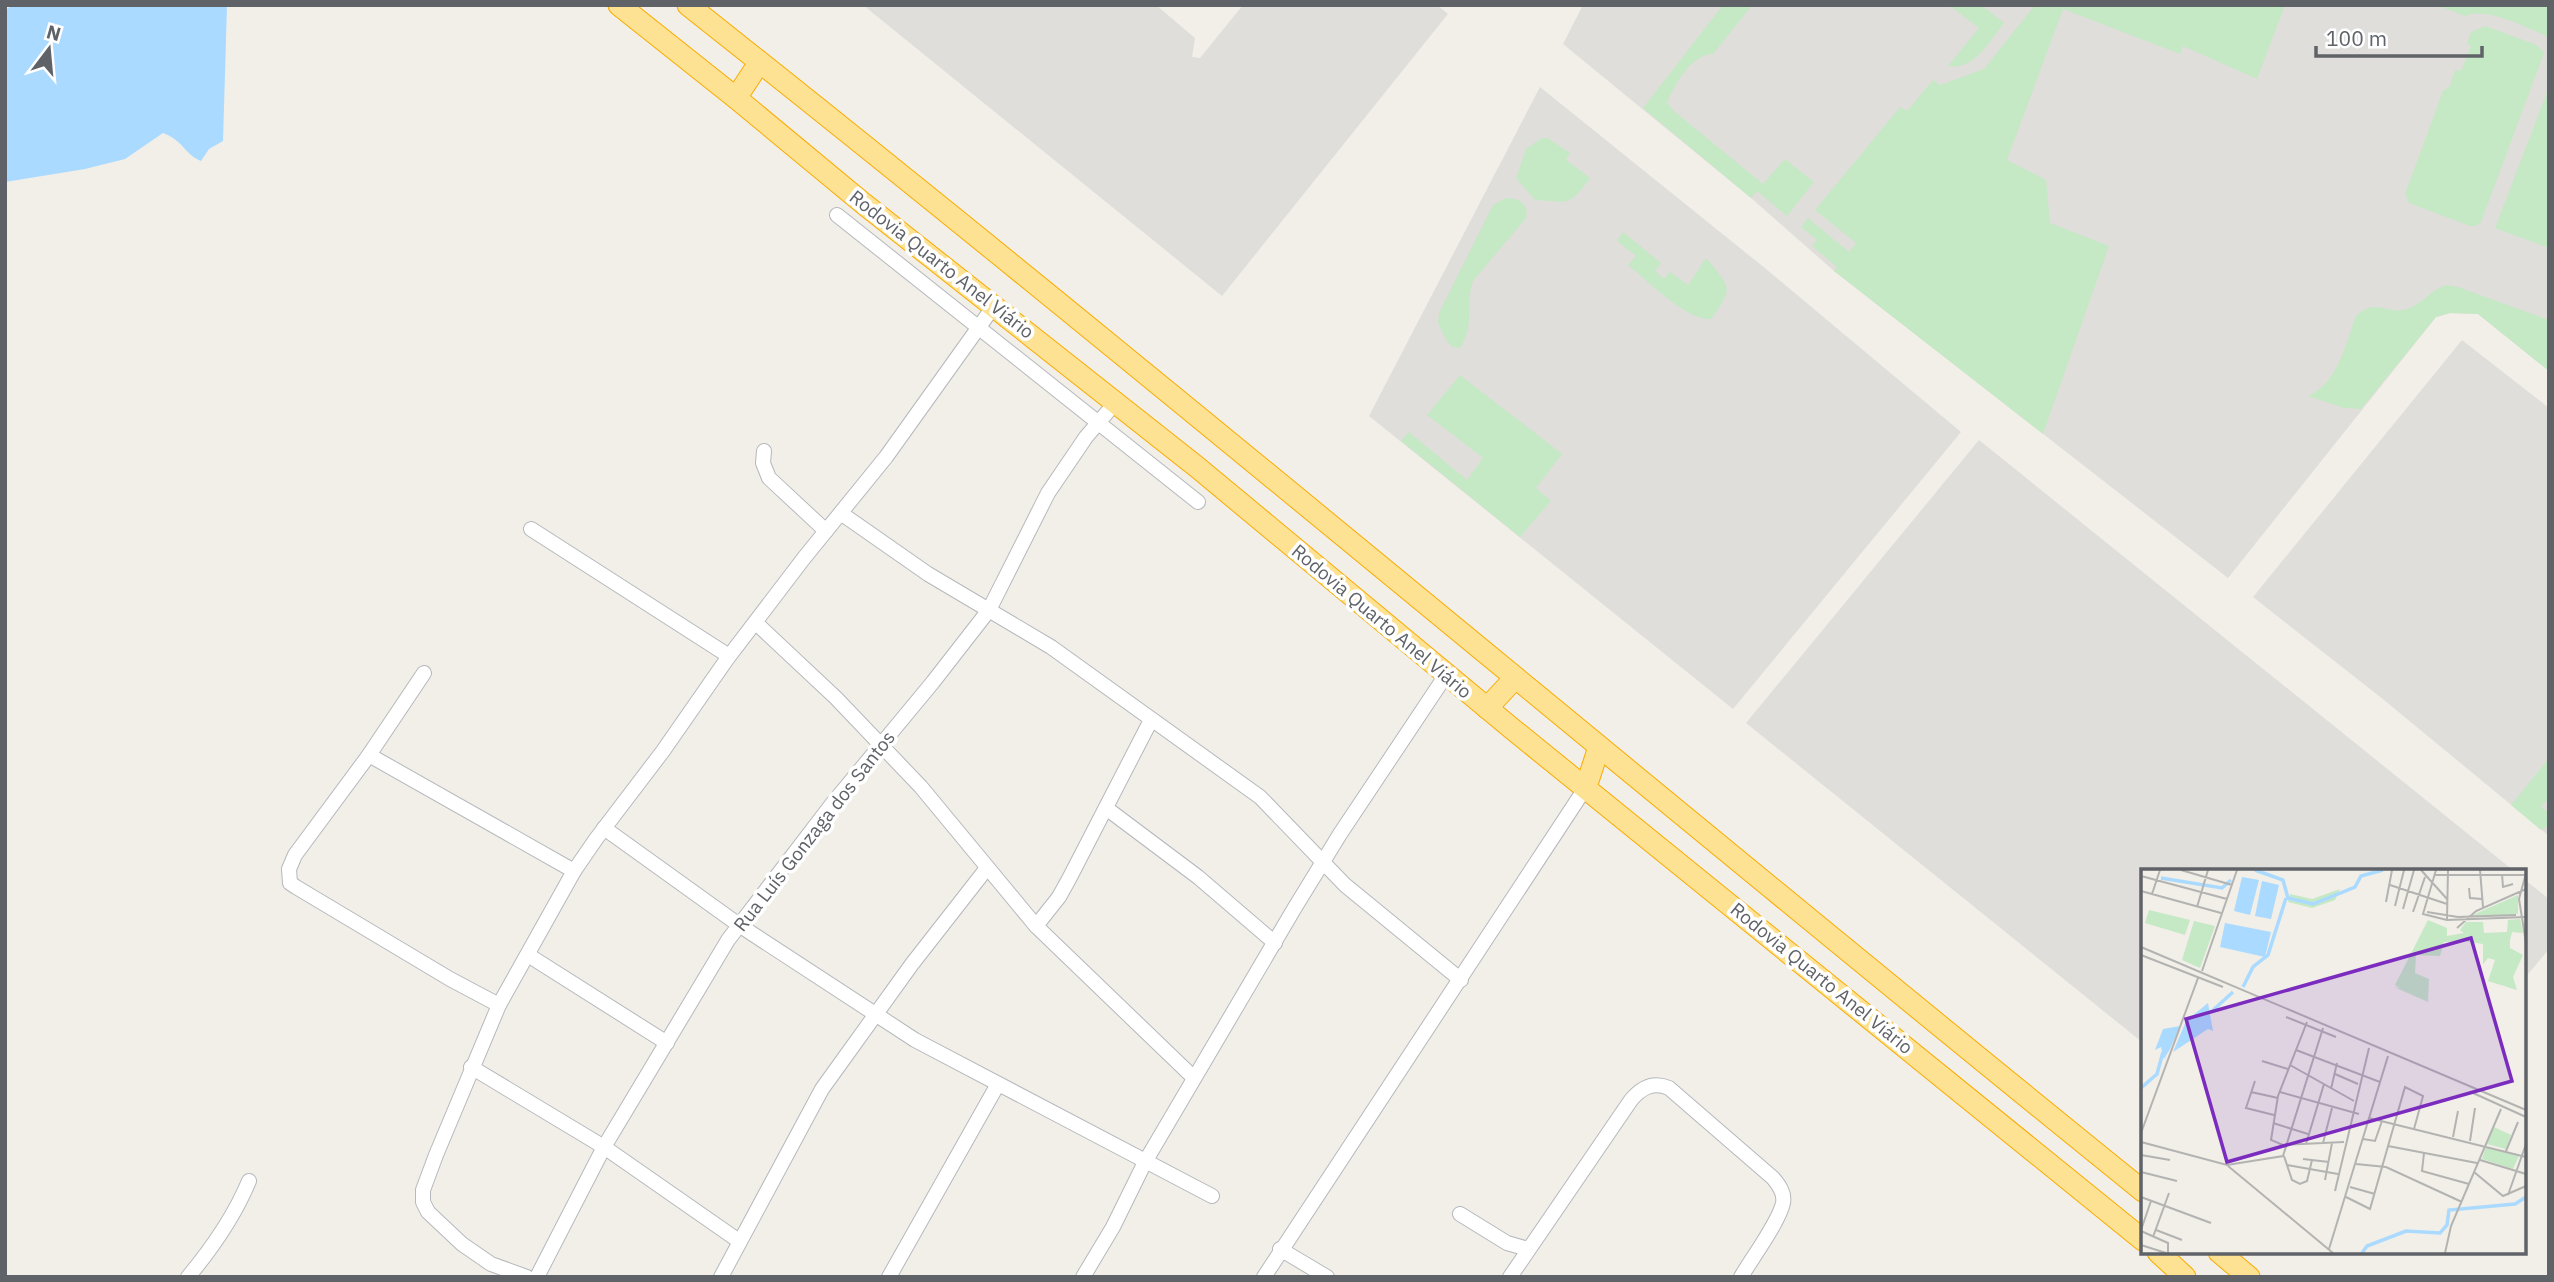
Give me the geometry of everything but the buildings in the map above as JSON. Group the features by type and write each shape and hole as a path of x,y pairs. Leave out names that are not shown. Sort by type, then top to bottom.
{"highway":[{"name":"Rodovia Quarto Anel Viário","path":"619,5 736,97 864,204 1153,431 1446,675 2141,1238"},
{"name":"Rodovia Quarto Anel Viário","path":"688,5 2141,1189"},
{"path":"736,97 759,63"},
{"path":"1153,431 1177,401"},
{"path":"1488,708 1515,678"},
{"path":"1587,788 1599,747"},
{"path":"2160,1254 2185,1277"},
{"path":"2221,1254 2249,1277"}],"street":[{"path":"837,215 1198,502"},
{"path":"527,1277 491,1264 462,1244 428,1212 423,1202 423,1190 428,1175 499,1005 574,872 604,828 663,751 729,656 893,448 994,306"},
{"name":"Rua Luís Gonzaga dos Santos","path":"537,1277 604,1147 713,964 739,925 832,804 989,610 1048,493 1098,422 1116,402"},
{"path":"764,451 763,463 769,478 826,531"},
{"path":"842,514 928,575 1051,648 1260,797 1322,863 1380,916 1461,980"},
{"path":"531,529 729,656"},
{"path":"756,623 836,698 881,745 947,817 1036,926 1194,1079"},
{"path":"424,673 369,755 295,855 289,869 290,883 379,938 499,1005"},
{"path":"1083,1277 1108,1236 1145,1162 1322,863 1446,675"},
{"path":"1036,926 1059,897 1151,720"},
{"path":"369,755 574,872"},
{"path":"1264,1277 1587,788"},
{"path":"1106,808 1207,884 1275,943"},
{"path":"604,828 739,925 915,1040 1212,1196"},
{"path":"721,1277 815,1100 875,1015 987,868"},
{"path":"528,955 667,1043"},
{"path":"471,1067 604,1147 739,1241"},
{"path":"889,1277 998,1084"},
{"path":"1510,1277 1631,1100 1639,1091 1649,1086 1662,1085 1773,1178 1783,1193 1783,1203 1777,1216 1741,1277"},
{"path":"188,1277 230,1221 249,1181"},
{"path":"1460,1214 1507,1243 1528,1249"},
{"path":"1280,1249 1327,1277"}],"shaded area":[{"path":"863,5 1156,5 1195,38 1192,57 1200,58 1243,5 1437,5 1448,14 1222,296"},
{"path":"1583,5 2549,5 2549,371 2478,314 2450,313 2436,317 2228,578 1834,271 1751,198 1563,44"},
{"path":"1540,87 1766,269 1961,432 1733,709 1369,416"},
{"path":"2462,340 2549,408 2549,836 2384,700 2253,597"},
{"path":"1979,440 2512,869 2141,869 2141,1041 1746,723"},
{"path":"2526,881 2549,899 2549,949 2526,977"}],"green space":[{"path":"1723,5 1746,5 1750,8 1713,54 1705,55 1691,65 1667,103 1763,184 1785,159 1814,182 1787,216 1757,191 1751,198 1643,108"},
{"path":"1949,5 1981,5 2004,23 1974,59 1958,66 1948,66 1979,28"},
{"path":"2035,5 2285,5 2257,79 2183,46 2180,54 2063,9 2007,160 2046,180 2050,223 2109,246 2043,434 1834,271 1837,267 1812,246 1817,240 1801,227 1808,218 1849,252 1856,243 1815,210 1900,107 1907,111 1933,80 1940,85 1984,69"},
{"path":"2436,5 2549,5 2549,37 2495,16 2465,16"},
{"path":"2485,26 2537,45 2544,53 2481,222 2470,226 2409,203 2405,194 2443,91 2450,86 2455,70 2461,71 2471,46 2467,44 2471,32"},
{"path":"2549,87 2549,248 2495,228"},
{"path":"1542,138 1548,138 1570,153 1566,160 1590,178 1577,194 1567,201 1535,200 1516,178 1526,149"},
{"path":"1506,198 1522,203 1526,209 1526,218 1473,281 1469,299 1468,331 1460,348 1452,347 1438,323 1439,313 1493,205"},
{"path":"1623,232 1661,263 1655,271 1664,279 1670,272 1688,285 1706,258 1725,282 1726,288 1726,294 1711,319 1701,318 1679,307 1628,265 1636,256 1617,241"},
{"path":"2447,285 2549,320 2549,371 2478,314 2450,313 2436,317 2361,409 2344,408 2308,396 2327,382 2333,373 2356,316 2374,307 2396,310 2409,308"},
{"path":"1460,375 1562,454 1536,488 1551,501 1520,537 1401,441 1409,432 1467,480 1483,458 1427,415"},
{"path":"2549,758 2549,798 2541,807 2549,813 2549,825 2541,830 2511,805"}],"water":[{"path":"13,5 227,5 223,141 209,149 201,161 175,139 163,133 125,159 85,169 5,182 5,10"}]}
